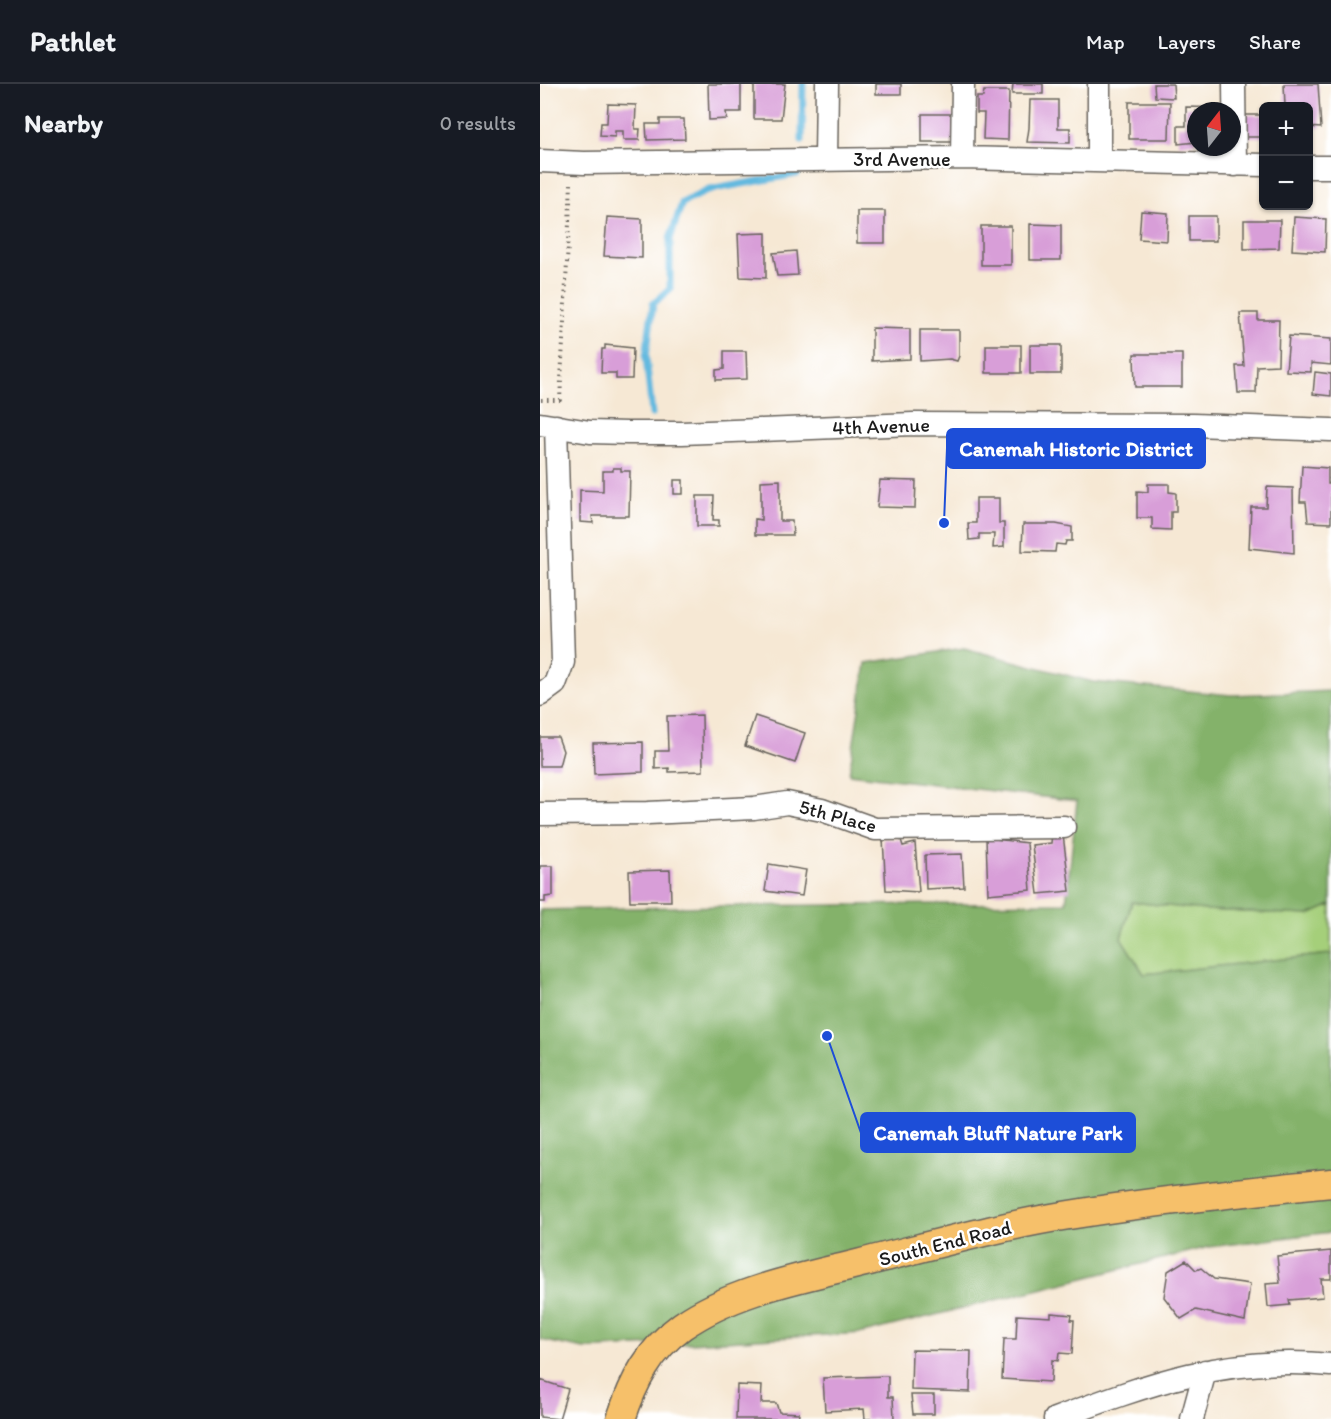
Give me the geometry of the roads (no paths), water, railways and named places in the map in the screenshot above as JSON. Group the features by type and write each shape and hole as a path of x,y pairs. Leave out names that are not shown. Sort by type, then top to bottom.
{"main road":[{"name":"South End Road","path":"621,1419 636,1381 648,1360 662,1343 707,1311 756,1292 973,1235 1068,1215 1331,1183"}],"street":[{"path":"826,159 827,84"},
{"path":"962,158 963,84"},
{"path":"1099,84 1099,161"},
{"path":"1234,84 1235,165"},
{"name":"3rd Avenue","path":"540,161 572,163 962,158 1259,165"},
{"path":"1313,166 1331,167"},
{"name":"4th Avenue","path":"548,425 590,432 670,433 913,424 1193,425 1331,430"},
{"path":"540,695 555,684 563,662 548,425"},
{"name":"5th Place","path":"540,814 660,813 754,808 787,803 822,810 874,829 1064,827"},
{"path":"1054,1419 1152,1383 1205,1371 1275,1363 1331,1365"},
{"path":"1192,1419 1205,1371"}],"waterway":[{"path":"802,140 803,84"},
{"path":"652,414 646,357 653,304 670,289 670,239 682,203 709,190 797,174 802,165"}],"place":[{"name":"Canemah Historic District","path":"944,523"},
{"name":"Canemah Bluff Nature Park","path":"827,1036"}]}
